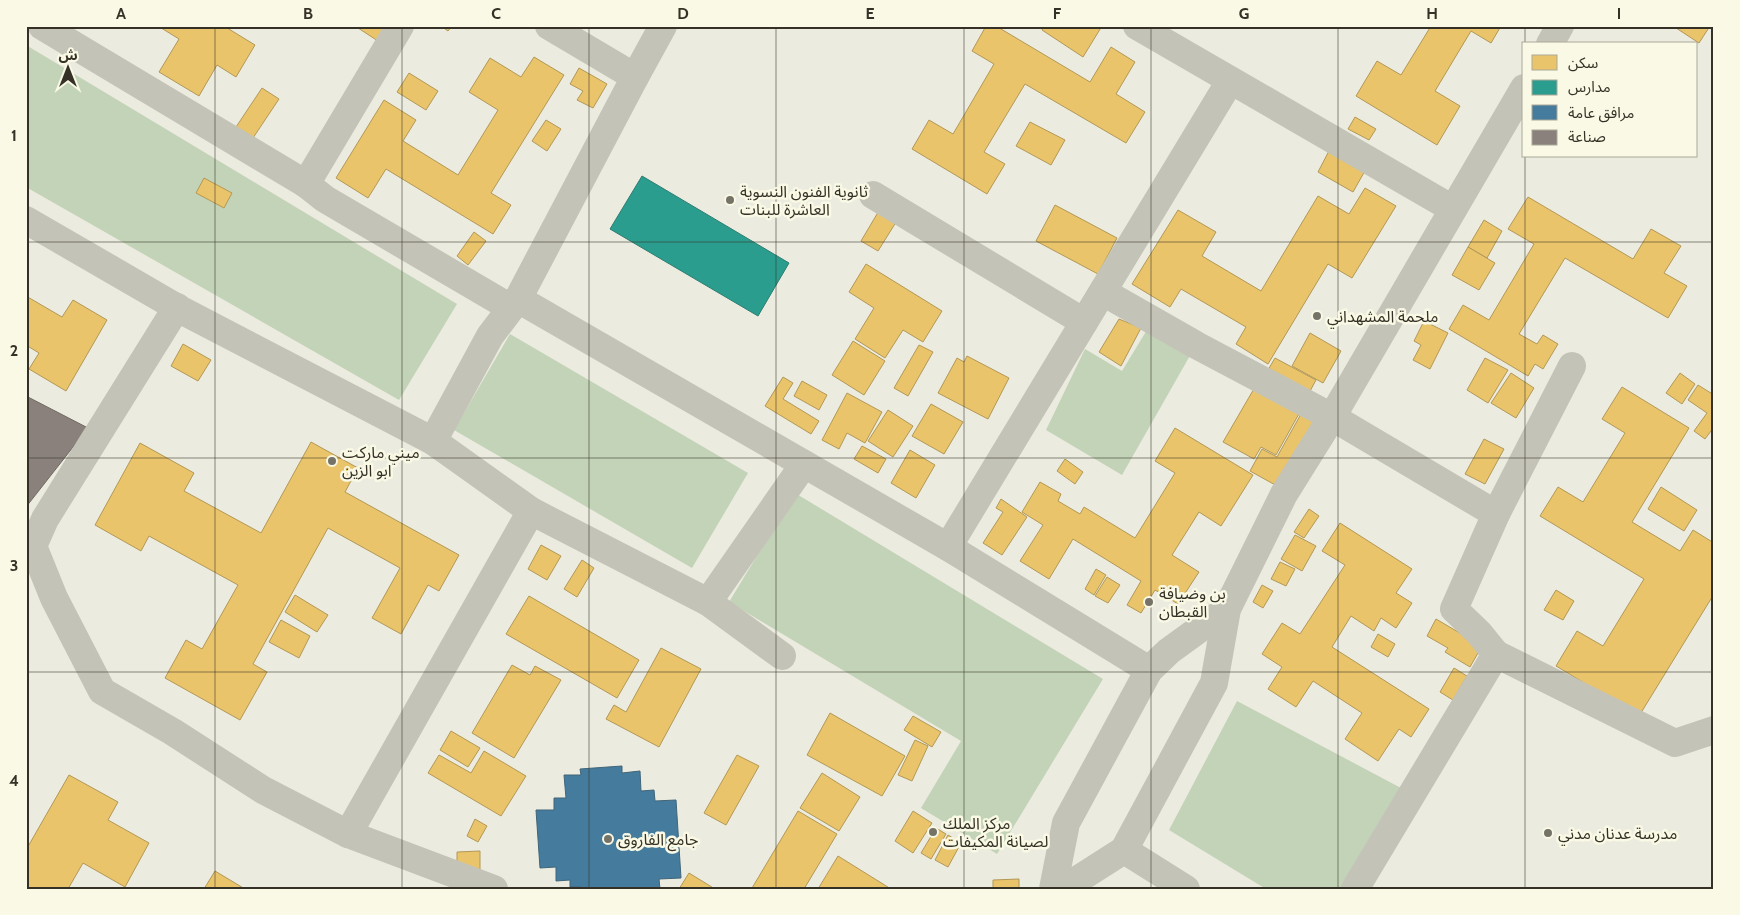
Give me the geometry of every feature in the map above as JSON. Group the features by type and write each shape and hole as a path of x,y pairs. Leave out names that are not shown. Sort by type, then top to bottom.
{"street":[{"path":"42,26 306,184 325,199 804,464 948,547 1149,670"},
{"path":"306,184 400,26"},
{"path":"549,26 635,77"},
{"path":"433,441 490,336 514,304 663,26"},
{"path":"1137,26 1453,209"},
{"path":"1551,42 1560,26"},
{"path":"948,547 1230,81"},
{"path":"1063,889 1124,850 1214,683 1227,609 1284,494 1332,417 1522,91"},
{"path":"873,195 1084,322"},
{"path":"26,220 177,307 433,441 531,511 708,602 782,656"},
{"path":"1102,292 1196,345 1332,417 1496,514"},
{"path":"177,307 45,519 33,546 54,598 102,691 173,732 263,790 348,834 494,889"},
{"path":"1572,366 1496,514 1454,609 1479,632 1496,654 1675,743 1714,730"},
{"path":"708,602 804,464"},
{"path":"348,834 531,511"},
{"path":"1053,889 1066,823 1149,670 1169,652 1227,609"},
{"path":"1355,889 1496,654"},
{"path":"1124,850 1186,889"}],"green space":[{"path":"26,45 457,304 399,400 26,187"},
{"path":"1153,320 1196,345 1122,475 1046,430 1085,349 1122,371"},
{"path":"510,334 748,473 692,568 454,430"},
{"path":"795,493 1103,679 997,854 921,808 961,741 729,602"},
{"path":"1237,701 1401,788 1344,889 1266,889 1169,830"}],"building: سكن":[{"path":"158,26 224,26 255,45 236,77 217,65 199,96 159,72 179,39"},
{"path":"355,26 391,26 381,43"},
{"path":"441,26 452,26 448,31"},
{"path":"986,26 996,26 1090,82 1111,47 1135,62 1116,94 1145,112 1126,143 1025,84 984,152 1005,164 987,194 912,149 929,120 953,134 994,64 972,51"},
{"path":"1044,26 1102,26 1083,57 1042,30"},
{"path":"1431,26 1501,26 1491,43 1471,31 1435,91 1460,106 1437,145 1356,96 1377,61 1401,75"},
{"path":"1673,26 1710,26 1699,43"},
{"path":"534,57 564,75 491,193 511,205 493,234 386,169 368,198 336,178 384,100 416,120 403,141 458,175 498,110 469,92 490,58 521,77"},
{"path":"579,68 607,84 593,108 577,100 583,91 570,84"},
{"path":"409,73 438,91 426,110 397,92"},
{"path":"262,88 279,99 253,138 236,127"},
{"path":"1355,117 1376,129 1369,140 1348,129"},
{"path":"546,120 561,129 547,151 532,141"},
{"path":"1030,122 1065,140 1051,165 1016,146"},
{"path":"1330,149 1366,169 1353,192 1318,172"},
{"path":"204,178 232,193 224,208 196,193"},
{"path":"1365,188 1396,206 1352,278 1328,264 1268,364 1236,344 1246,327 1181,289 1170,307 1132,284 1178,210 1216,232 1202,256 1261,291 1318,196 1349,214"},
{"path":"1528,197 1633,259 1651,229 1681,246 1664,273 1687,286 1668,318 1565,258 1519,334 1537,344 1543,335 1558,344 1543,369 1535,364 1528,376 1449,329 1463,305 1489,320 1534,244 1508,229"},
{"path":"1055,205 1117,238 1098,274 1036,241"},
{"path":"880,209 898,219 878,251 861,241"},
{"path":"1484,220 1502,231 1487,258 1468,247"},
{"path":"474,232 486,241 468,265 457,256"},
{"path":"1468,247 1495,263 1479,290 1452,275"},
{"path":"866,264 942,311 923,342 903,330 885,358 855,339 874,308 849,292"},
{"path":"26,296 62,317 73,300 107,320 66,391 29,369 39,353 26,345"},
{"path":"1119,319 1141,328 1121,366 1099,352"},
{"path":"1424,321 1448,333 1430,369 1413,360 1421,345 1414,341"},
{"path":"1310,333 1341,351 1323,383 1292,366"},
{"path":"853,341 885,361 864,395 832,375"},
{"path":"183,344 211,360 198,381 171,366"},
{"path":"919,345 933,352 908,396 894,388"},
{"path":"967,356 1009,378 988,419 938,393 957,358 964,362"},
{"path":"1275,358 1316,380 1309,393 1268,370"},
{"path":"1485,358 1508,370 1488,403 1467,390"},
{"path":"1511,373 1534,388 1516,418 1491,403"},
{"path":"1680,373 1695,384 1682,404 1666,393"},
{"path":"783,377 793,383 783,399 819,421 811,434 765,406"},
{"path":"802,381 827,395 819,410 794,396"},
{"path":"1698,385 1714,395 1714,427 1705,439 1694,431 1707,413 1688,400"},
{"path":"1255,387 1300,412 1276,455 1261,447 1254,459 1223,442"},
{"path":"1622,387 1689,428 1632,522 1680,551 1693,530 1714,543 1714,594 1639,716 1556,666 1577,631 1603,646 1644,579 1540,516 1558,487 1583,502 1625,433 1602,419"},
{"path":"847,393 882,412 865,443 847,433 839,449 822,440"},
{"path":"931,404 963,422 944,454 912,436"},
{"path":"888,410 913,426 893,457 868,441"},
{"path":"1301,414 1314,422 1277,486 1250,471 1262,449 1277,457"},
{"path":"1175,428 1253,475 1221,526 1199,512 1172,555 1199,572 1178,604 1155,590 1141,613 1127,605 1141,581 1073,539 1049,579 1020,561 1043,525 1022,512 1040,482 1061,494 1058,501 1080,514 1084,507 1135,538 1175,473 1155,461"},
{"path":"1484,439 1504,449 1485,484 1465,474"},
{"path":"311,442 358,468 345,492 459,555 439,591 428,585 401,634 372,618 400,568 328,528 253,664 267,672 240,720 165,678 186,640 202,649 238,585 149,536 141,551 95,525 140,443 194,473 184,491 261,533"},
{"path":"862,446 886,459 878,473 854,459"},
{"path":"910,450 935,465 916,498 891,483"},
{"path":"1065,459 1083,472 1075,484 1057,471"},
{"path":"1661,487 1697,510 1684,531 1648,509"},
{"path":"1001,499 1027,517 1002,555 983,543 1003,512 996,508"},
{"path":"1309,509 1319,516 1304,538 1294,532"},
{"path":"1340,523 1412,569 1396,593 1412,603 1396,628 1381,618 1374,631 1351,616 1332,647 1429,709 1411,737 1399,729 1378,761 1345,739 1362,713 1313,681 1296,707 1268,689 1282,667 1262,654 1282,623 1300,634 1345,565 1322,551"},
{"path":"1295,535 1316,546 1302,571 1281,559"},
{"path":"541,545 561,556 547,580 528,569"},
{"path":"582,560 594,568 577,597 564,589"},
{"path":"1280,562 1295,569 1286,586 1271,579"},
{"path":"1096,569 1106,575 1094,595 1085,589"},
{"path":"1107,577 1120,585 1108,603 1095,596"},
{"path":"1262,585 1273,591 1263,608 1253,602"},
{"path":"1556,590 1574,601 1563,620 1544,610"},
{"path":"295,595 328,615 317,632 285,612"},
{"path":"529,596 639,660 617,698 506,634"},
{"path":"1436,619 1482,646 1470,667 1445,652 1448,648 1427,636"},
{"path":"281,620 310,636 299,658 269,642"},
{"path":"1378,634 1395,644 1388,657 1371,647"},
{"path":"661,648 701,669 659,747 606,719 614,705 626,712"},
{"path":"512,665 530,675 535,666 561,680 514,758 472,733"},
{"path":"1454,668 1467,676 1453,700 1440,692"},
{"path":"830,713 905,756 882,796 807,755"},
{"path":"913,716 941,732 932,747 904,730"},
{"path":"451,731 480,748 468,767 440,750"},
{"path":"915,740 928,746 912,781 898,775"},
{"path":"484,751 526,776 501,816 428,773 439,755 471,773"},
{"path":"737,755 759,766 726,825 704,813"},
{"path":"822,773 860,797 839,831 800,808"},
{"path":"69,775 118,802 108,820 149,843 125,887 83,863 68,889 26,889 26,850"},
{"path":"798,811 837,834 804,889 752,888"},
{"path":"913,811 932,823 913,853 895,841"},
{"path":"475,819 487,826 478,842 467,836"},
{"path":"936,828 946,834 931,859 921,853"},
{"path":"948,835 961,843 948,867 935,860"},
{"path":"480,851 480,871 457,871 457,852"},
{"path":"838,856 891,889 818,889"},
{"path":"215,871 245,889 204,889"},
{"path":"689,873 715,889 679,889"},
{"path":"1019,879 1019,889 993,889 993,880"}],"building: مدارس":[{"path":"642,176 789,263 758,316 610,229"}],"building: مرافق عامة":[{"name":"جامع الفاروق","path":"622,766 622,773 640,771 641,791 654,790 655,801 676,800 681,878 659,879 660,889 581,889 581,887 570,887 570,880 556,881 556,867 540,868 536,810 554,810 554,798 566,798 564,775 581,775 580,769"}],"building: صناعة":[{"path":"26,396 88,428 26,507"}],"place":[{"name":"ثانوية الفنون النسوية العاشرة للبنات","path":"730,200"},
{"name":"ملحمة المشهداني","path":"1317,316"},
{"name":"ميني ماركت ابو الزين","path":"332,461"},
{"name":"بن وضيافة القبطان","path":"1149,602"},
{"name":"مركز الملك لصيانة المكيفات","path":"933,832"},
{"name":"مدرسة عدنان مدني","path":"1548,833"},
{"name":"جامع الفاروق","path":"608,839"}]}
